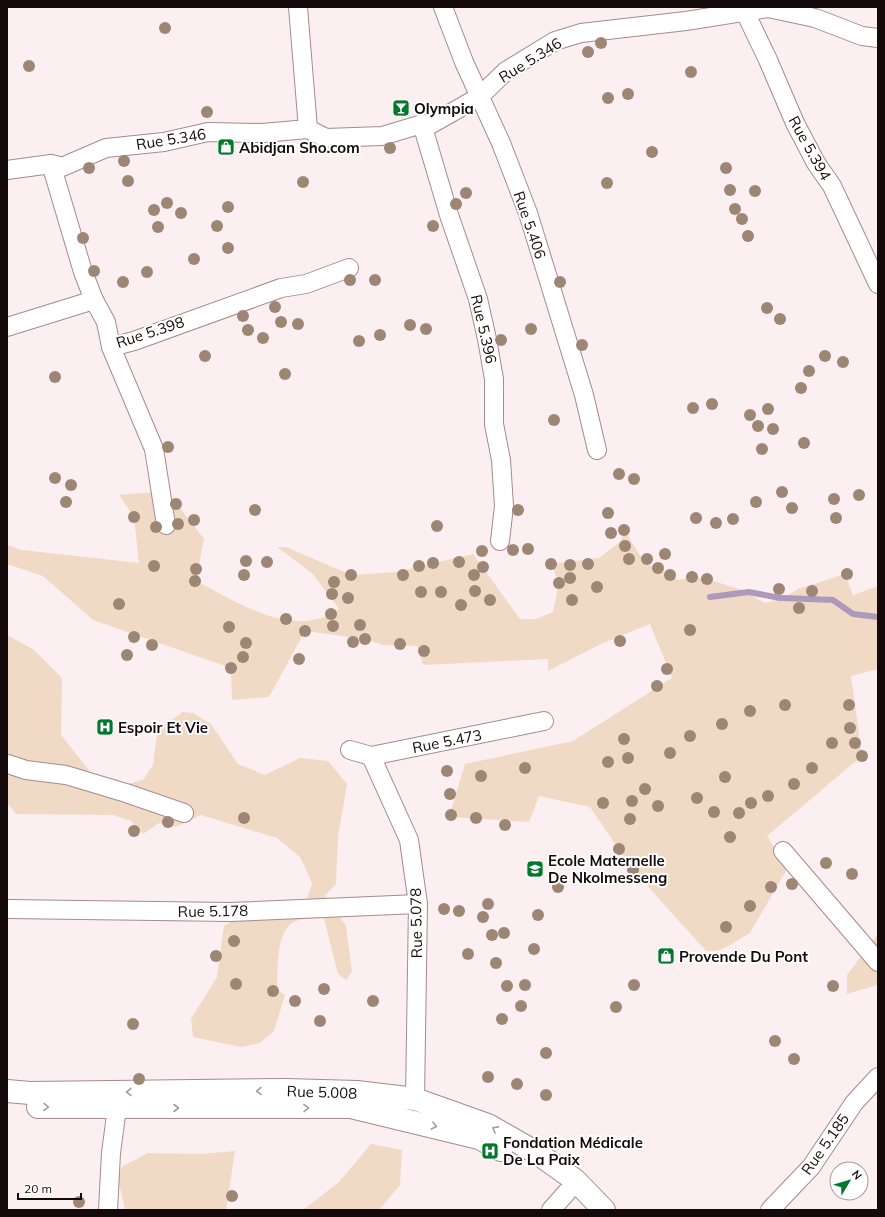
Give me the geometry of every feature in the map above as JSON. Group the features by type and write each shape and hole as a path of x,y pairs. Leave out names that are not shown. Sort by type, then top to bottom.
{"main road":[{"name":"Rue 5.008","path":"7,1091 294,1090 357,1092 415,1099 488,1125 538,1153 575,1180 604,1210"},
{"name":"Rue 5.008","path":"7,1106 117,1108 352,1107 479,1138 529,1164 567,1192 585,1210"}],"street":[{"path":"298,7 308,129"},
{"name":"Rue 5.406","path":"443,7 478,97 501,143 528,212 584,395 598,450"},
{"name":"Rue 5.346","path":"7,170 51,164 62,167 106,148 164,142 208,132 262,133 308,129 326,138 382,136 422,124 428,126 478,97 506,71 555,41 581,33 604,29 686,21 769,8 815,18 862,36 878,38"},
{"name":"Rue 5.394","path":"744,12 768,60 794,123 816,163 832,186 878,284"},
{"name":"Rue 5.396","path":"422,124 449,215 478,299 487,339 494,379 494,424 501,460 504,506 500,542"},
{"name":"Rue 5.398","path":"51,164 83,272 94,300 106,322 111,347 134,341 281,288 306,284 349,268"},
{"path":"7,327 94,300"},
{"path":"111,347 154,449 166,525"},
{"name":"Rue 5.473","path":"350,750 371,756 544,721"},
{"name":"Rue 5.078","path":"371,756 409,840 418,904 415,1099"},
{"path":"7,764 26,770 66,775 126,792 184,813"},
{"path":"783,851 878,962"},
{"name":"Rue 5.178","path":"7,910 230,912 418,904"},
{"name":"Rue 5.185","path":"770,1210 811,1167 854,1103 878,1078"},
{"path":"108,1210 111,1153 117,1108"},
{"path":"551,1210 567,1192"}],"shaded area":[{"path":"167,491 204,539 196,581 247,608 285,620 303,621 322,618 339,609 313,574 277,547 286,547 351,575 396,572 473,554 520,619 536,619 553,612 559,583 551,564 599,558 621,541 624,530 645,563 679,580 692,577 707,579 742,590 765,603 783,598 798,589 845,574 853,595 878,586 878,669 851,676 862,756 767,836 787,869 750,933 723,949 706,951 633,870 590,807 539,796 529,822 449,817 465,764 573,741 672,678 650,624 603,643 548,671 548,659 423,665 417,646 383,645 365,639 305,631 269,697 232,700 231,668 93,620 43,576 7,564 7,545 22,550 139,563 134,517 119,495"},
{"path":"7,635 34,650 62,678 61,735 96,779 124,785 143,780 153,765 157,734 162,726 183,712 193,713 211,724 238,764 265,775 300,758 328,761 347,784 338,836 336,884 325,896 346,926 352,972 346,980 338,974 324,918 296,921 289,925 284,932 279,951 277,990 285,995 274,1031 260,1043 241,1047 193,1037 191,1019 217,977 224,926 248,911 306,902 312,883 300,857 277,838 201,815 176,827 159,823 143,834 131,821 113,815 16,814 7,803"},
{"path":"878,934 878,985 847,994 847,975"},
{"path":"371,1144 402,1150 400,1185 379,1210 303,1210 339,1182"},
{"path":"235,1151 226,1210 125,1209 117,1175 123,1166 148,1153 201,1154"}],"waterway":[{"path":"710,597 749,592 780,598"},
{"path":"783,598 833,600 853,614 878,617"}],"place":[{"name":"Olympia","path":"401,108"},
{"name":"Abidjan Sho.com","path":"226,147"},
{"name":"Espoir Et Vie","path":"105,727"},
{"name":"Ecole Maternelle De Nkolmesseng","path":"535,869"},
{"name":"Provende Du Pont","path":"666,956"},
{"name":"Fondation Médicale De La Paix","path":"490,1151"}]}
